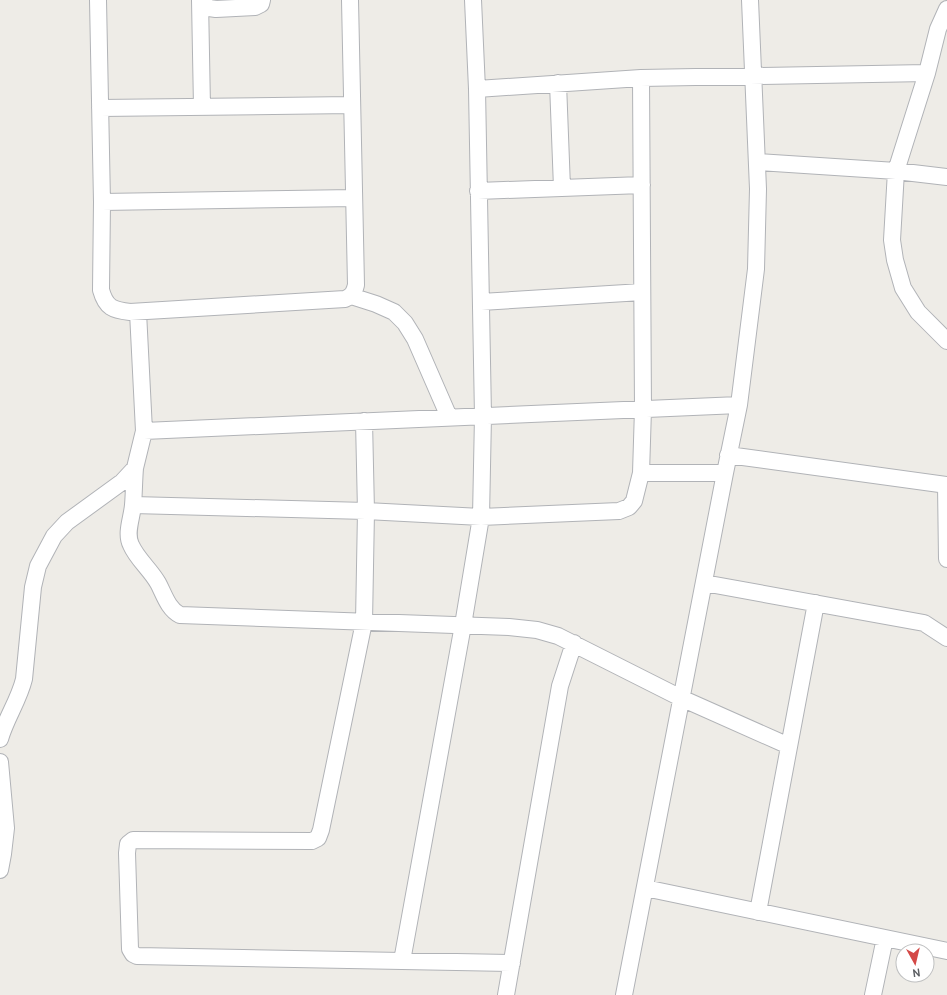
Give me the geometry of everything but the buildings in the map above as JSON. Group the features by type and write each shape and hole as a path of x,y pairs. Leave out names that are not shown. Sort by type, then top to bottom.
{"street":[{"path":"98,0 102,202 101,290 104,300 117,311 138,312 345,298 351,296 355,292 350,0"},
{"path":"200,0 202,107"},
{"path":"200,0 210,8 216,9 255,6 261,4 262,0"},
{"path":"402,961 481,517 483,416 477,88 472,0"},
{"path":"624,995 728,455 739,405 756,269 758,189 750,0"},
{"path":"947,9 938,29 927,73 896,171 892,240 895,260 903,288 918,312 947,341"},
{"path":"477,88 641,78 927,73"},
{"path":"133,505 366,511 481,517 619,511 629,507 634,501 641,473 643,409 641,78"},
{"path":"558,83 562,188"},
{"path":"100,108 352,105"},
{"path":"756,162 896,171 947,177"},
{"path":"478,191 642,185"},
{"path":"102,202 354,198"},
{"path":"481,302 642,292"},
{"path":"351,296 376,304 394,312 405,323 415,340 449,417"},
{"path":"138,312 144,431 135,468 133,505 129,532 130,542 134,552 158,584 170,607 175,613 180,615 463,625 537,630 558,636 574,643 681,698 789,746"},
{"path":"144,431 739,405"},
{"path":"364,421 366,511 364,622 321,830 318,838 312,841 133,840 128,844 127,853 130,949 133,954 137,956 512,963"},
{"path":"728,455 946,485 947,559"},
{"path":"0,739 3,728 21,691 24,679 33,587 38,566 54,536 67,522 122,482 135,468"},
{"path":"641,473 725,473"},
{"path":"704,583 924,623 947,638"},
{"path":"758,912 816,603"},
{"path":"506,995 560,686 574,643"},
{"path":"0,762 6,828 0,870"},
{"path":"645,888 947,951"},
{"path":"873,995 885,938"}]}
